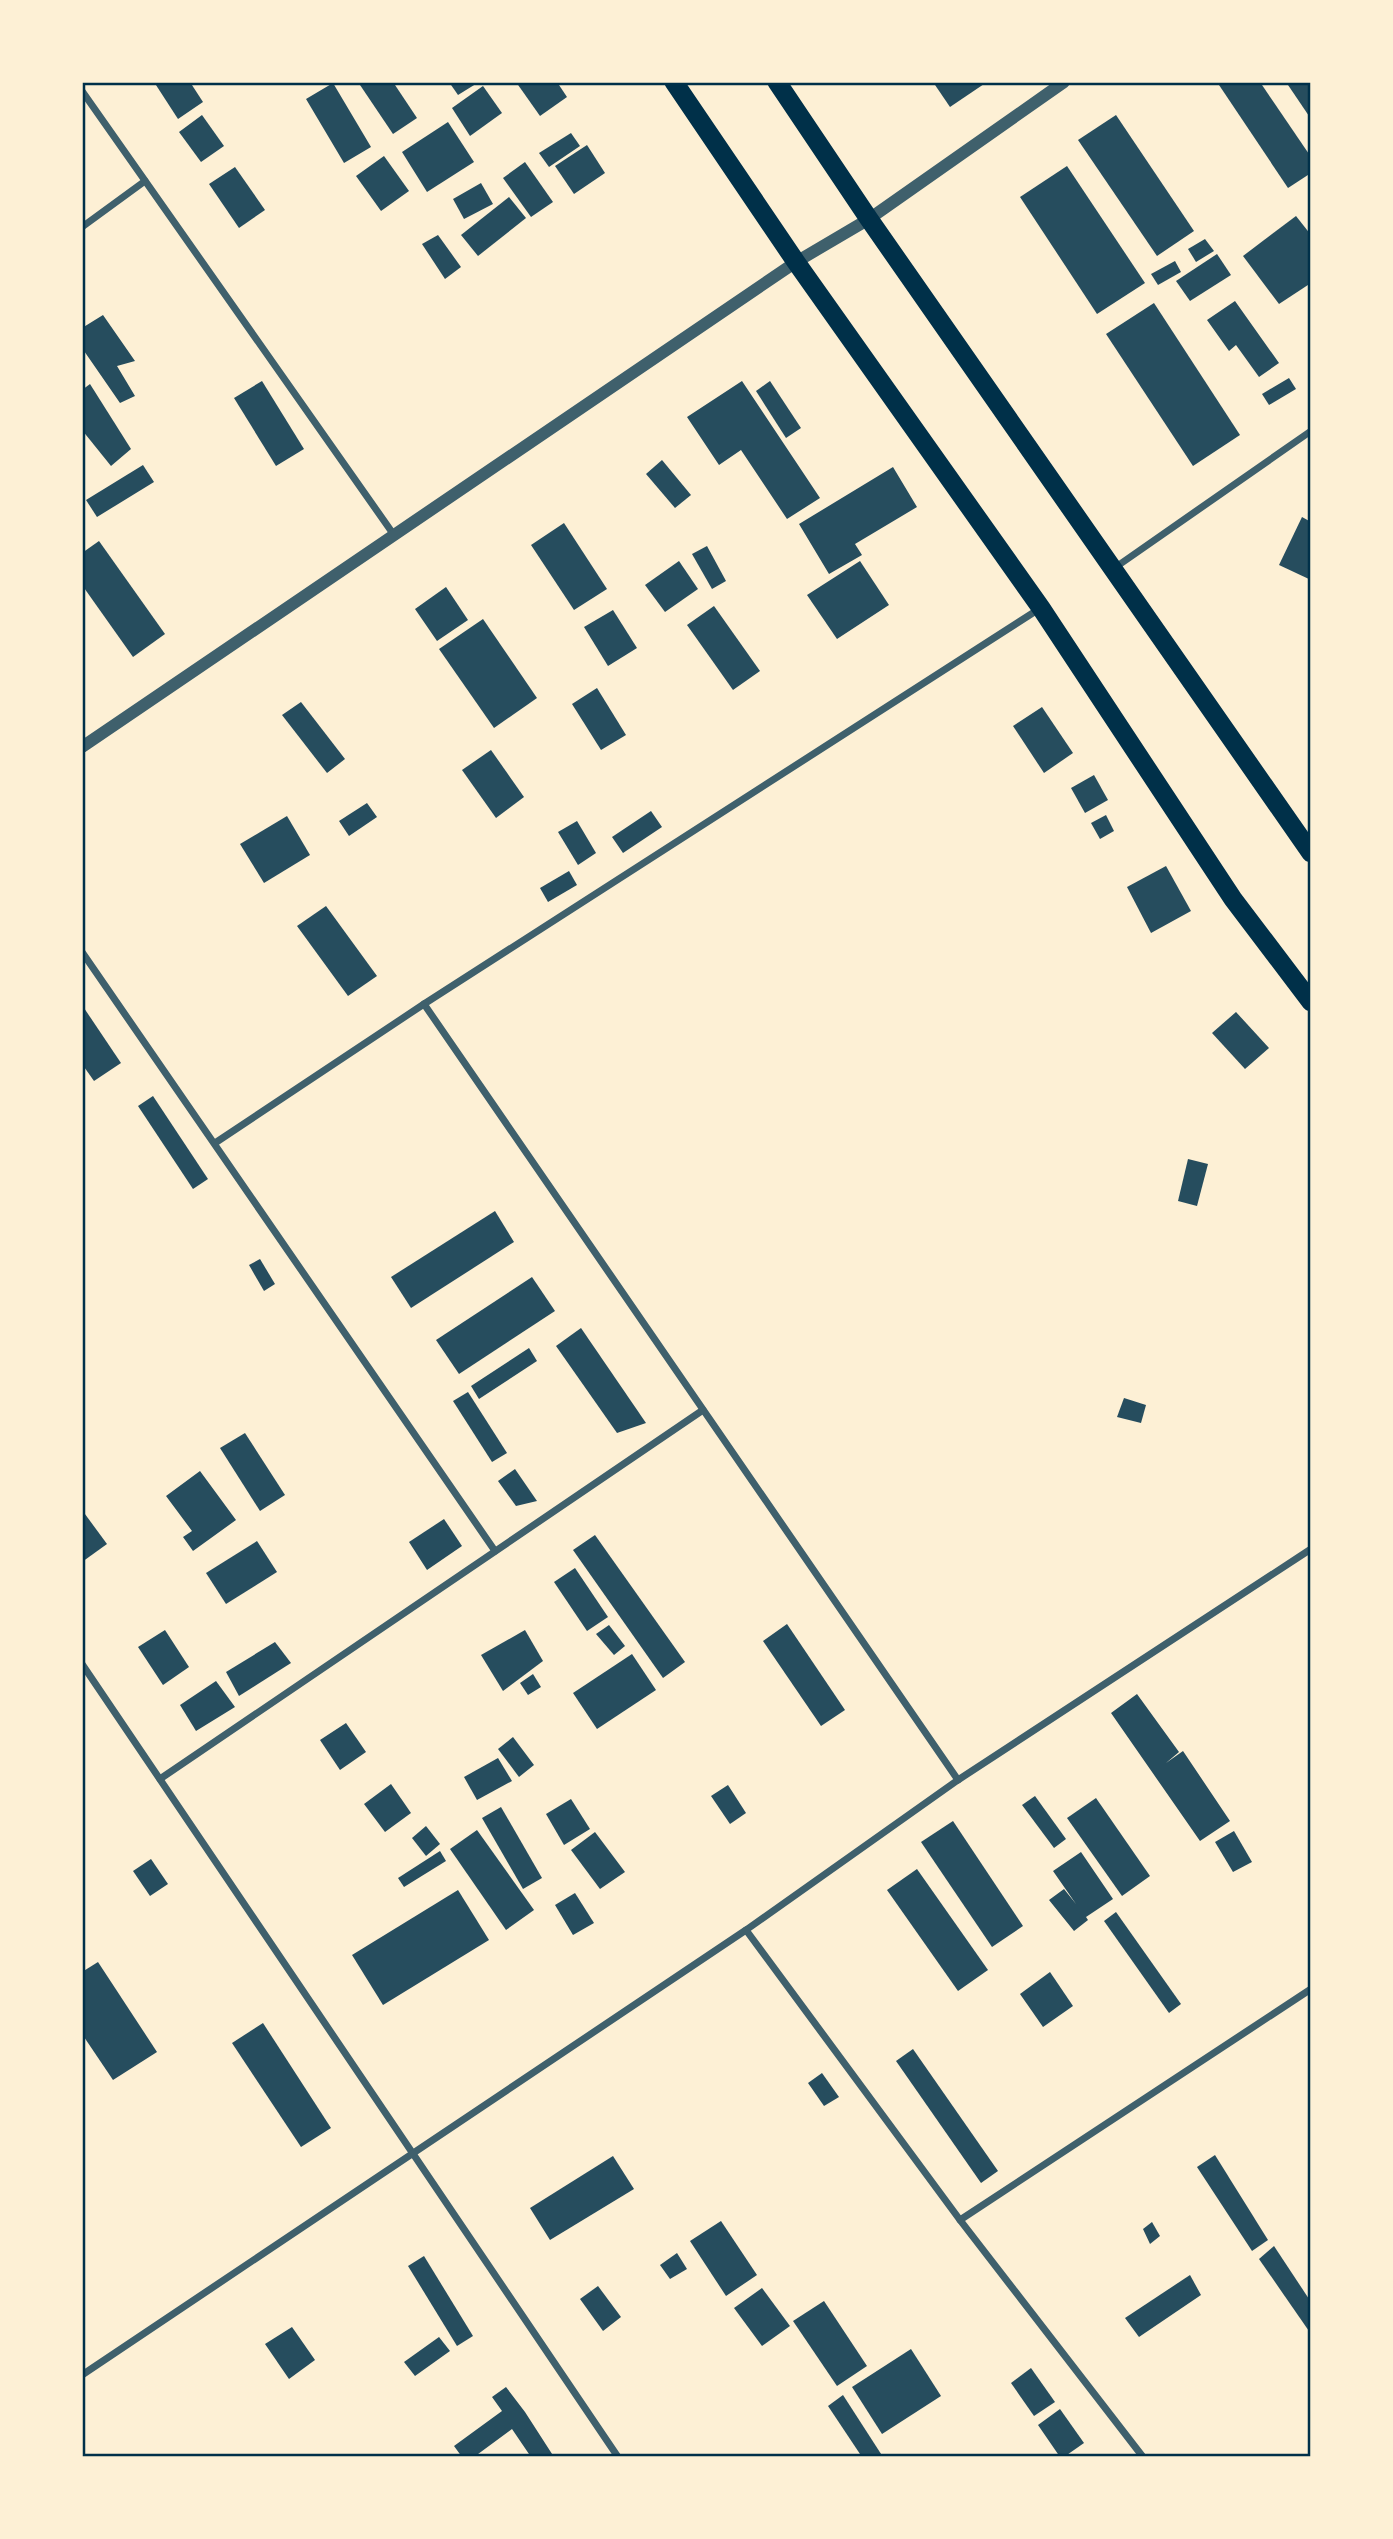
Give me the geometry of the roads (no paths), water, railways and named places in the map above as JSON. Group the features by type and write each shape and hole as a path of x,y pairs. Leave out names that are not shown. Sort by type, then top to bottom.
{"highway":[{"path":"674,82 796,262 1041,608 1233,899 1311,1002"},
{"path":"777,82 869,219 1311,853"}],"street":[{"path":"82,747 796,262 869,219 1064,82"},
{"path":"82,91 394,535"},
{"path":"82,227 145,181"},
{"path":"1113,569 1311,432"},
{"path":"215,1143 424,1004 1041,608"},
{"path":"82,952 495,1551"},
{"path":"424,1004 958,1780"},
{"path":"160,1779 703,1409"},
{"path":"82,2375 746,1930 958,1780 1311,1549"},
{"path":"82,1664 618,2457"},
{"path":"746,1930 960,2220 1143,2457"},
{"path":"960,2220 1311,1989"}]}
